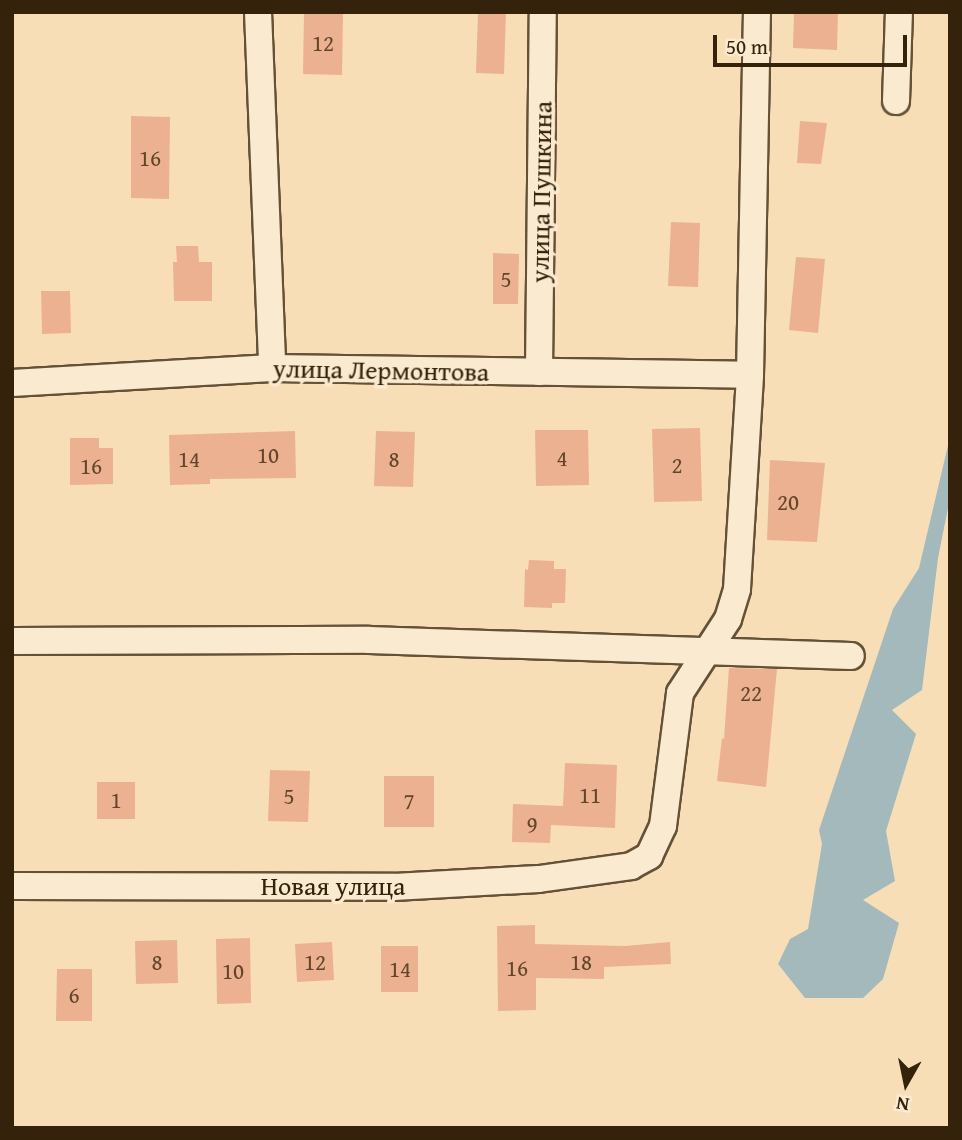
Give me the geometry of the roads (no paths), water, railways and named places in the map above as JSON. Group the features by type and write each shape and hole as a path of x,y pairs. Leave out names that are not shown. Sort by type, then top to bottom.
{"street":[{"path":"258,12 272,368"},
{"name":"улица Пушкина","path":"539,372 543,12"},
{"path":"706,650 728,619 737,589 750,375 757,12"},
{"path":"896,100 899,12"},
{"name":"улица Лермонтова","path":"12,383 272,368 750,375"},
{"path":"12,641 369,639 851,656"},
{"name":"Новая улица","path":"12,886 394,887 539,879 631,866 649,856 663,827 680,693 706,650"}]}
